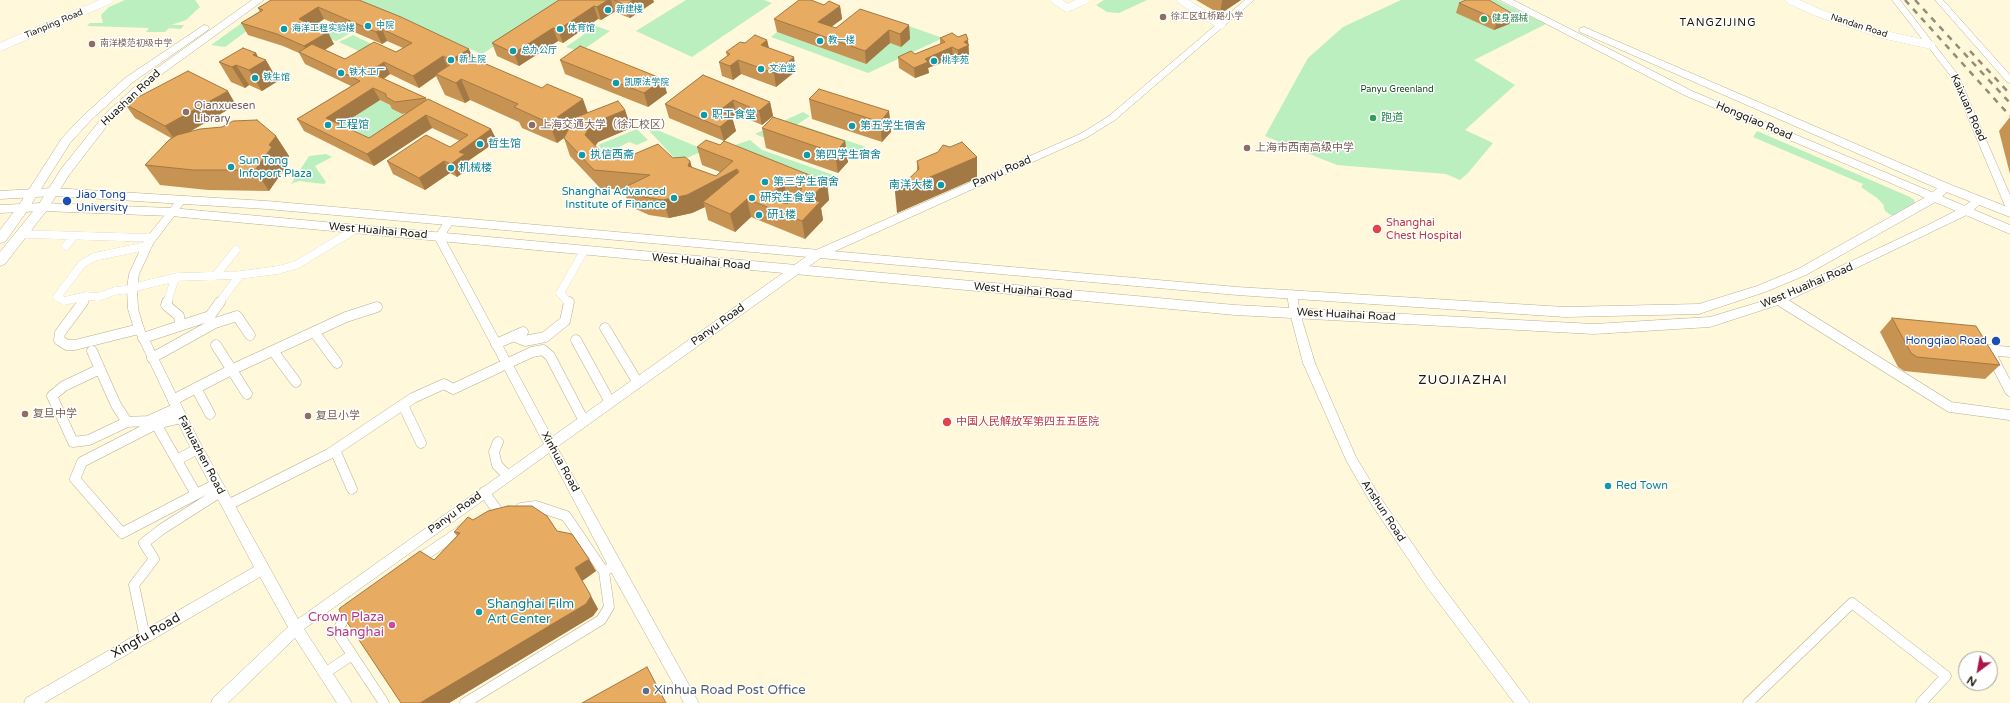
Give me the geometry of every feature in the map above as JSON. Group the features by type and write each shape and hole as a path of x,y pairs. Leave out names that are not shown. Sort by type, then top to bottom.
{"main road":[{"name":"Huashan Road","path":"0,239 33,193 66,140 108,97 156,60 245,0"},
{"name":"Huashan Road","path":"0,261 23,234 43,207 65,172 109,116 154,75 259,0"},
{"name":"Hongqiao Road","path":"1505,0 1688,93 2010,230"},
{"name":"Hongqiao Road","path":"1527,0 1616,45 1945,187 2010,213"},
{"name":"West Huaihai Road","path":"0,196 53,192 182,199 449,221 1237,291 1565,312 1699,309 1760,289 1802,272 1935,197 1945,187"},
{"name":"West Huaihai Road","path":"0,209 43,207 171,212 794,271 1235,310 1594,329 1710,322 1779,300 1845,270 1965,211 1979,200"}],"street":[{"name":"Tianping Road","path":"0,47 109,0"},
{"path":"1055,0 1067,8 1085,0"},
{"path":"1181,0 1221,25"},
{"name":"Panyu Road","path":"218,703 296,628 362,584 419,539 507,475 818,254 1083,136 1112,118 1250,0"},
{"name":"Nandan Road","path":"1790,0 1820,13 1881,34 1931,45"},
{"name":"Kaixuan Road","path":"1896,0 1954,75 2010,206"},
{"path":"1939,0 2010,80"},
{"name":"Fahuazhen Road","path":"182,199 149,242 134,274 132,288 133,309 141,333 152,358 197,449 296,628 345,703"},
{"path":"439,237 449,221"},
{"path":"149,242 94,257 82,264 57,297 64,301 87,296 98,297 115,291 175,278 240,275 278,270 296,265 356,229"},
{"path":"23,234 74,236 149,242"},
{"path":"66,246 74,236"},
{"name":"Xinhua Road","path":"439,237 614,564 692,703"},
{"path":"215,276 236,250"},
{"path":"513,336 525,341 545,337 565,321 569,302 560,293 584,251"},
{"path":"87,296 60,333 59,340 66,345 75,345 181,325 210,316 240,275"},
{"path":"175,278 166,305 179,316 181,325"},
{"name":"Anshun Road","path":"1292,294 1295,313 1309,363 1351,459 1376,501 1432,584 1523,703"},
{"path":"1779,300 1950,407 2010,415"},
{"path":"218,488 196,494 122,533 75,479 82,462 156,424 177,409 196,388 231,370 346,317 377,307"},
{"path":"152,358 215,323 237,316 250,335"},
{"path":"605,328 638,382"},
{"path":"314,332 337,363"},
{"path":"496,344 523,332"},
{"path":"576,340 610,402"},
{"path":"216,344 247,394"},
{"path":"228,505 335,450 403,405 444,384 453,389 532,352 543,350 550,356 584,420"},
{"path":"2010,352 1988,350 2010,391"},
{"path":"92,351 116,404 127,422"},
{"path":"273,351 296,382"},
{"path":"100,369 64,386 52,396 73,442 89,440 127,422 148,421 177,409"},
{"path":"196,388 210,414"},
{"path":"403,405 421,443"},
{"path":"156,424 196,494"},
{"path":"498,442 494,452 497,465 507,475"},
{"path":"177,460 197,449"},
{"path":"335,450 352,489"},
{"path":"145,637 134,585 154,559 144,543 218,488"},
{"path":"465,703 600,620 609,607 604,572 566,516 536,506 500,511 484,492"},
{"path":"409,565 475,522"},
{"path":"419,539 429,552"},
{"path":"604,572 614,564"},
{"name":"Xingfu Road","path":"30,703 262,569"},
{"path":"357,601 352,605 337,632 384,703"},
{"path":"1748,703 1852,603 1946,676 1921,703"},
{"path":"325,673 352,655"}],"green space":[{"path":"125,0 195,0 200,7 186,20 171,25 184,25 181,29 169,28 165,32 146,32 149,28 87,26 90,23 103,23 101,15 109,7"},
{"path":"274,0 289,0 225,47 211,45"},
{"path":"362,0 566,0 482,54 358,2"},
{"path":"686,0 764,0 772,3 692,57 636,31"},
{"path":"1104,0 1147,0 1119,13 1107,12 1096,5"},
{"name":"Panyu Greenland","path":"1401,0 1497,0 1546,24 1474,60 1515,85 1465,130 1493,143 1468,173 1460,180 1446,174 1337,165 1265,136 1308,58 1343,27"},
{"path":"872,13 943,38 868,73 771,37 777,32 866,64 861,22"},
{"path":"331,24 351,33 336,41 316,32"},
{"path":"596,26 610,31 580,52 566,47"},
{"path":"353,35 378,47 365,54 339,42"},
{"path":"380,100 392,106 392,109 401,114 407,113 375,150 333,130"},
{"path":"803,112 810,116 782,135 765,138 755,134"},
{"path":"643,124 705,150 678,162"},
{"path":"801,125 866,147 855,160 788,137"},
{"path":"637,129 648,140 637,145 629,142 619,147 618,153 609,157 598,145"},
{"path":"1757,131 1910,197 1914,200 1916,206 1894,217 1885,211 1883,204 1877,198 1861,187 1863,184 1753,137"},
{"path":"750,140 762,150 839,177 828,188 731,151 732,146"},
{"path":"326,154 332,157 315,166 326,182 324,184 299,181 291,184 309,156"}],"building":[{"path":"271,0 359,0 401,17 469,49 451,60 443,56 413,76 384,62 369,72 426,98 395,102 386,97 386,94 373,88 326,118 369,138 428,99 491,129 459,152 465,154 451,164 444,161 419,178 387,161 426,135 450,147 468,135 426,115 367,154 297,119 360,81 299,52 312,44 345,59 374,42 396,52 412,43 382,29 376,32 318,7 299,19 328,32 304,46 277,34 241,23 263,10 258,8"},
{"path":"559,0 608,0 597,7 594,6 558,30 553,28 514,53 492,43"},
{"path":"614,0 633,0 626,5"},
{"path":"799,0 811,0 824,5 829,1 840,6 818,22 836,28 860,9 909,25 900,34 889,30 865,51 774,19"},
{"path":"1466,0 1489,0 1513,14 1498,20 1459,3"},
{"path":"952,33 958,37 966,34 968,40 964,42 969,45 958,50 952,47 925,59 928,62 914,68 898,57 911,51 915,54 945,42 940,38"},
{"path":"755,35 767,40 761,45 794,57 774,73 738,60 730,66 719,62 730,54 726,52 740,42 745,43"},
{"path":"580,46 663,79 644,93 560,60"},
{"path":"243,48 256,53 253,55 266,60 249,70 236,65 232,67 219,62"},
{"path":"465,55 542,88 547,84 583,99 549,123 514,107 518,104 461,79 456,83 436,74"},
{"path":"188,71 228,91 165,126 125,104"},
{"path":"703,75 770,102 759,111 733,100 719,111 732,117 720,127 665,104"},
{"path":"819,89 889,111 880,122 809,99"},
{"path":"618,101 625,110 591,124 585,135 607,158 625,158 658,144 673,158 685,157 690,161 688,166 716,176 733,161 697,147 706,140 720,145 724,141 827,182 810,198 820,202 802,221 747,199 730,214 703,202 739,172 737,169 687,195 663,200 644,197 623,188 650,175 594,170 564,138 574,118","holes":["784,182 802,189 787,204 768,197"]},
{"path":"773,117 845,141 835,153 762,128"},
{"path":"257,120 276,136 269,145 272,147 255,170 193,170 145,165 169,140 177,135 200,129 222,127 233,121"},
{"path":"962,142 977,157 895,192 919,169 917,161 938,152 943,145 950,147"},
{"path":"1892,318 1976,326 2000,365 1917,357 1911,353"},
{"name":"Shanghai Film Art Center","path":"508,506 532,506 547,516 557,531 572,534 589,559 575,568 591,596 586,604 420,703 401,703 339,610 340,608 420,551 434,560 460,533 454,532 468,517 473,520 488,511"},
{"path":"647,667 666,703 582,703"}],"railway":[{"path":"1905,0 2010,116"},
{"path":"1915,0 2010,103"},
{"path":"1970,51 2010,94"}],"place":[{"name":"新建楼","path":"608,10"},
{"name":"徐汇区虹桥路小学","path":"1163,17"},
{"name":"健身器械","path":"1484,19"},
{"name":"中院","path":"368,26"},
{"name":"海洋工程实验楼","path":"284,29"},
{"name":"体育馆","path":"560,29"},
{"name":"教一楼","path":"820,41"},
{"name":"南洋模范初级中学","path":"92,44"},
{"name":"总办公厅","path":"513,51"},
{"name":"新上院","path":"451,60"},
{"name":"桃李苑","path":"934,61"},
{"name":"文治堂","path":"761,69"},
{"name":"铁木工厂","path":"341,73"},
{"name":"铁生馆","path":"255,78"},
{"name":"凯原法学院","path":"616,83"},
{"name":"Qianxuesen Library","path":"186,112"},
{"name":"职工食堂","path":"704,115"},
{"name":"跑道","path":"1373,118"},
{"name":"工程馆","path":"328,125"},
{"name":"上海交通大学（徐汇校区）","path":"532,125"},
{"name":"第五学生宿舍","path":"852,126"},
{"name":"哲生馆","path":"480,144"},
{"name":"上海市西南高级中学","path":"1247,148"},
{"name":"执信西斋","path":"582,155"},
{"name":"第四学生宿舍","path":"807,155"},
{"name":"Sun Tong Infoport Plaza","path":"231,167"},
{"name":"机械楼","path":"451,168"},
{"name":"第三学生宿舍","path":"765,182"},
{"name":"南洋大楼","path":"941,185"},
{"name":"Shanghai Advanced Institute of Finance","path":"674,198"},
{"name":"研究生食堂","path":"752,198"},
{"name":"Jiao Tong University","path":"67,201"},
{"name":"研1楼","path":"759,215"},
{"name":"Shanghai Chest Hospital","path":"1377,229"},
{"name":"Hongqiao Road","path":"1996,341"},
{"name":"复旦中学","path":"25,414"},
{"name":"复旦小学","path":"308,416"},
{"name":"中国人民解放军第四五五医院","path":"947,422"},
{"name":"Red Town","path":"1608,486"},
{"name":"Shanghai Film Art Center","path":"479,612"},
{"name":"Crown Plaza Shanghai","path":"392,625"},
{"name":"Xinhua Road Post Office","path":"646,691"}],"district":[{"name":"TANGZIJING","path":"1718,23"},
{"name":"ZUOJIAZHAI","path":"1463,381"}]}
